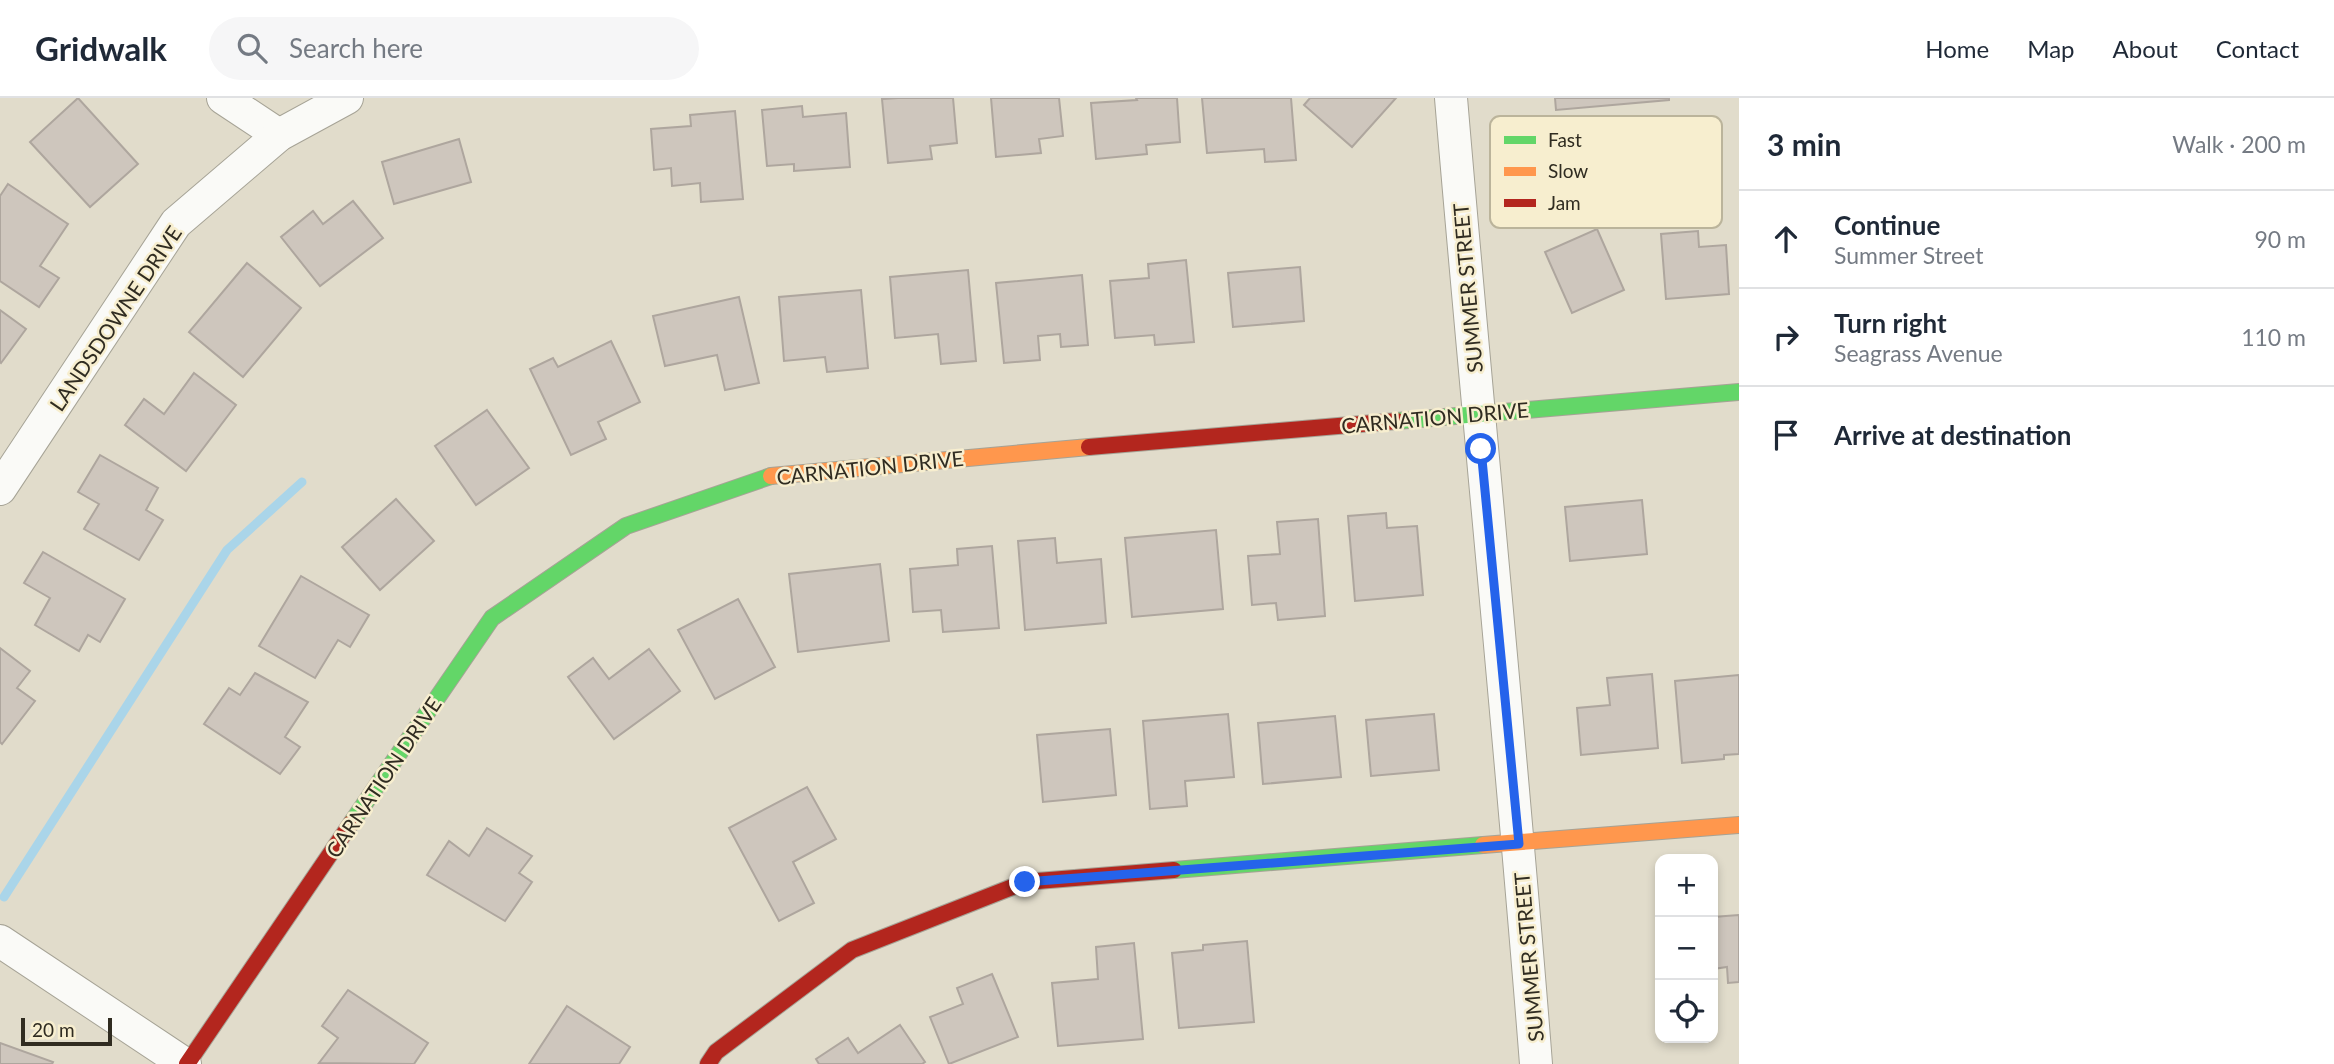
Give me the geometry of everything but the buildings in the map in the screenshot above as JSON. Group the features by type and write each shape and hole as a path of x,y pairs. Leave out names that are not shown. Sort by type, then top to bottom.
{"street":[{"path":"223,98 279,135"},
{"name":"LANDSDOWNE DRIVE","path":"0,489 176,223 279,135 347,98"},
{"name":"SUMMER STREET","path":"1451,98 1519,844 1536,1064"},
{"name":"CARNATION DRIVE","path":"186,1064 492,618 626,526 776,474 1739,392"},
{"path":"708,1064 716,1052 852,950 1025,882 1739,825"},
{"path":"0,941 186,1064"}],"waterway":[{"path":"4,897 227,550 302,482"}],"traffic: fast":[{"path":"1397,421 1739,392"},
{"path":"352,822 492,618 626,526 771,476"},
{"path":"1174,870 1483,845"}],"traffic: slow":[{"path":"771,476 1089,447"},
{"path":"1483,845 1739,825"}],"traffic: jam":[{"path":"1089,447 1397,421"},
{"path":"187,1064 352,822"},
{"path":"708,1064 716,1052 852,950 1025,882 1174,870"}],"route":[{"path":"1025,882 1519,844 1481,449"}]}
